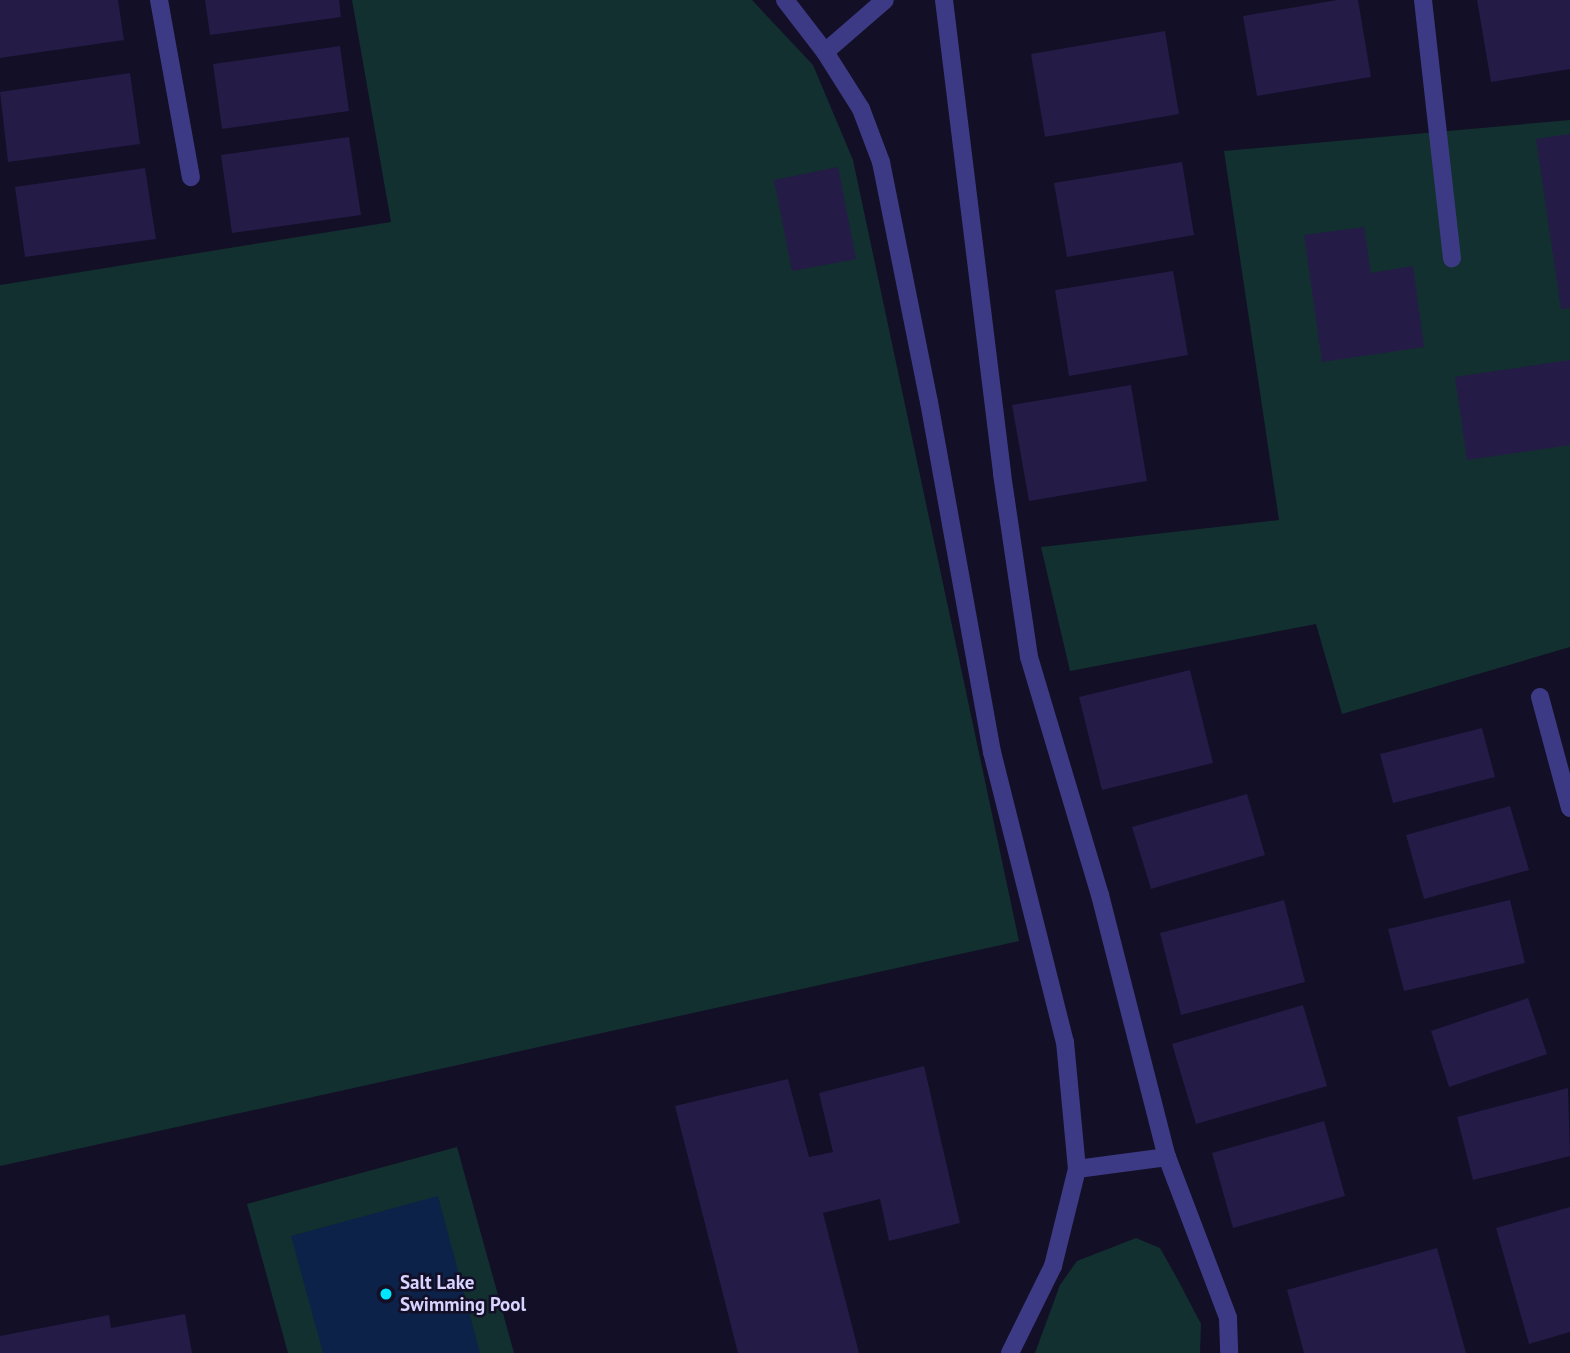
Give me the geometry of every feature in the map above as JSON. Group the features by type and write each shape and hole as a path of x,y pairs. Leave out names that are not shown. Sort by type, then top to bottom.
{"street":[{"path":"159,0 191,177"},
{"path":"785,0 825,52 861,108 881,162 929,402 992,752 1065,1042 1077,1169 1053,1266 1010,1353"},
{"path":"825,52 885,0"},
{"path":"944,0 1002,474 1029,657 1100,895 1167,1157 1228,1318 1229,1353"},
{"path":"1423,0 1452,258"},
{"path":"1540,696 1570,808"},
{"path":"1077,1169 1167,1157"}],"green space":[{"path":"352,0 752,0 813,65 853,160 1019,941 0,1166 0,285 391,222"},
{"path":"1570,120 1570,647 1342,714 1316,624 1070,671 1041,547 1279,520 1224,151"},
{"path":"457,1147 514,1353 288,1353 247,1204"},
{"path":"1136,1238 1160,1248 1178,1280 1201,1324 1200,1353 1035,1353 1060,1285 1077,1261"}],"water":[{"name":"Salt Lake Swimming Pool","path":"438,1196 480,1353 323,1353 291,1236"}],"building":[{"path":"0,0 118,0 124,40 0,58"},
{"path":"205,0 339,0 341,17 210,35"},
{"path":"1337,0 1358,0 1371,77 1257,96 1243,16"},
{"path":"1477,0 1570,0 1570,69 1491,82"},
{"path":"1165,31 1179,114 1045,137 1031,54"},
{"path":"340,46 349,111 222,129 213,64"},
{"path":"130,73 140,144 8,162 0,92"},
{"path":"1570,134 1570,308 1561,309 1536,139"},
{"path":"349,137 361,215 232,233 221,155"},
{"path":"1182,162 1194,235 1067,257 1054,183"},
{"path":"838,167 856,259 792,271 774,180"},
{"path":"145,168 156,239 25,257 15,187"},
{"path":"1364,227 1371,273 1413,266 1424,347 1322,362 1304,235"},
{"path":"1173,271 1188,355 1069,376 1055,290"},
{"path":"1570,360 1570,445 1467,460 1455,377"},
{"path":"1131,385 1147,481 1029,501 1012,405"},
{"path":"1190,670 1213,763 1102,790 1079,697"},
{"path":"1482,728 1495,777 1393,803 1380,754"},
{"path":"1247,794 1265,855 1151,889 1132,827"},
{"path":"1510,806 1529,870 1424,899 1406,835"},
{"path":"1284,900 1305,982 1181,1015 1160,933"},
{"path":"1510,900 1525,963 1404,991 1388,929"},
{"path":"1528,998 1547,1054 1449,1087 1431,1031"},
{"path":"1303,1005 1327,1086 1196,1124 1172,1044"},
{"path":"924,1066 960,1223 889,1241 880,1199 823,1213 859,1353 738,1353 675,1106 788,1079 809,1157 833,1152 819,1093"},
{"path":"1568,1088 1570,1156 1473,1180 1457,1117"},
{"path":"1324,1121 1345,1196 1233,1228 1212,1153"},
{"path":"1570,1207 1570,1332 1529,1344 1496,1228"},
{"path":"1437,1248 1466,1353 1304,1353 1287,1290"},
{"path":"185,1314 192,1353 0,1353 0,1336 109,1315 111,1328"}],"place":[{"name":"Salt Lake Swimming Pool","path":"386,1294"}]}
